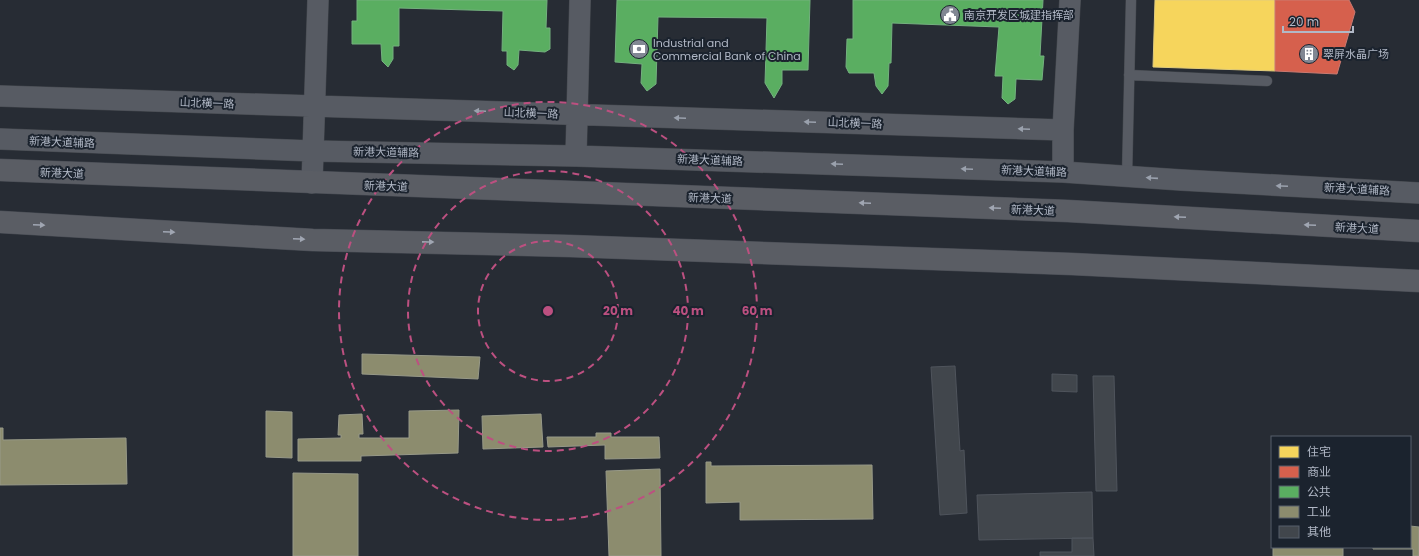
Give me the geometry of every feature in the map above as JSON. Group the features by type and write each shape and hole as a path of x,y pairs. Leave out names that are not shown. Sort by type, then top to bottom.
{"main road":[{"name":"新港大道","path":"0,170 1068,211 1419,231"},
{"path":"1398,230 1419,216"},
{"path":"0,222 313,240 570,246 1064,263 1419,281"}],"street":[{"path":"312,183 318,0"},
{"path":"576,156 580,0"},
{"path":"1063,172 1062,130 1070,0"},
{"name":"山北横一路","path":"0,96 1062,130"},
{"name":"新港大道辅路","path":"0,139 313,151 576,156 1063,172 1419,193"}],"lane":[{"path":"1127,176 1131,0"},
{"path":"1129,75 1267,81"}],"building: 住宅":[{"path":"1155,0 1275,0 1275,71 1153,67"}],"building: 商业":[{"name":"翠屏水晶广场","path":"1275,0 1349,0 1355,12 1337,74 1275,71"}],"building: 公共":[{"path":"357,0 547,0 546,28 550,28 550,49 545,52 519,50 518,65 514,70 507,65 507,51 502,51 503,11 399,8 399,46 393,46 393,59 388,67 382,61 381,44 352,44 352,21 357,21"},
{"path":"617,0 810,0 808,70 782,70 782,84 774,98 765,83 767,18 658,17 656,84 647,91 641,83 642,64 615,62"},
{"path":"853,0 1043,0 1040,56 1044,56 1042,80 1016,79 1015,99 1008,104 1002,98 1003,76 995,76 999,27 892,23 891,63 889,63 888,86 882,94 876,86 874,73 849,73 846,67 847,39 853,39"}],"building: 工业":[{"path":"362,354 480,357 478,379 362,374"},
{"path":"459,410 458,453 361,456 361,461 298,461 298,439 341,438 341,435 338,435 339,415 362,414 363,434 359,434 359,438 409,438 409,411"},
{"path":"266,411 292,412 292,458 266,457"},
{"path":"541,414 543,447 483,449 482,416"},
{"path":"0,428 3,428 3,440 126,438 127,484 0,485"},
{"path":"596,433 611,433 611,437 659,437 660,458 605,459 605,445 548,447 547,437 596,437"},
{"path":"706,462 711,462 711,466 872,465 873,519 740,520 740,502 706,503"},
{"path":"660,469 661,556 609,556 606,471"},
{"path":"293,473 358,474 358,556 293,556"},
{"path":"1411,526 1419,527 1419,556 1413,556 1413,549 1373,549 1411,548"},
{"path":"1273,548 1343,548 1343,556 1273,556"}],"building: 其他":[{"path":"955,366 960,451 964,450 967,513 940,515 931,367"},
{"path":"1052,374 1077,375 1077,392 1052,391"},
{"path":"1093,376 1114,376 1117,491 1096,491"},
{"path":"1092,492 1093,538 979,540 977,495"},
{"path":"1072,538 1093,538 1094,556 1040,556 1040,552 1072,552"}],"place":[{"name":"南京开发区城建指挥部","path":"950,15"},
{"name":"Industrial and Commercial Bank of China","path":"639,49"},
{"name":"翠屏水晶广场","path":"1309,54"}]}
